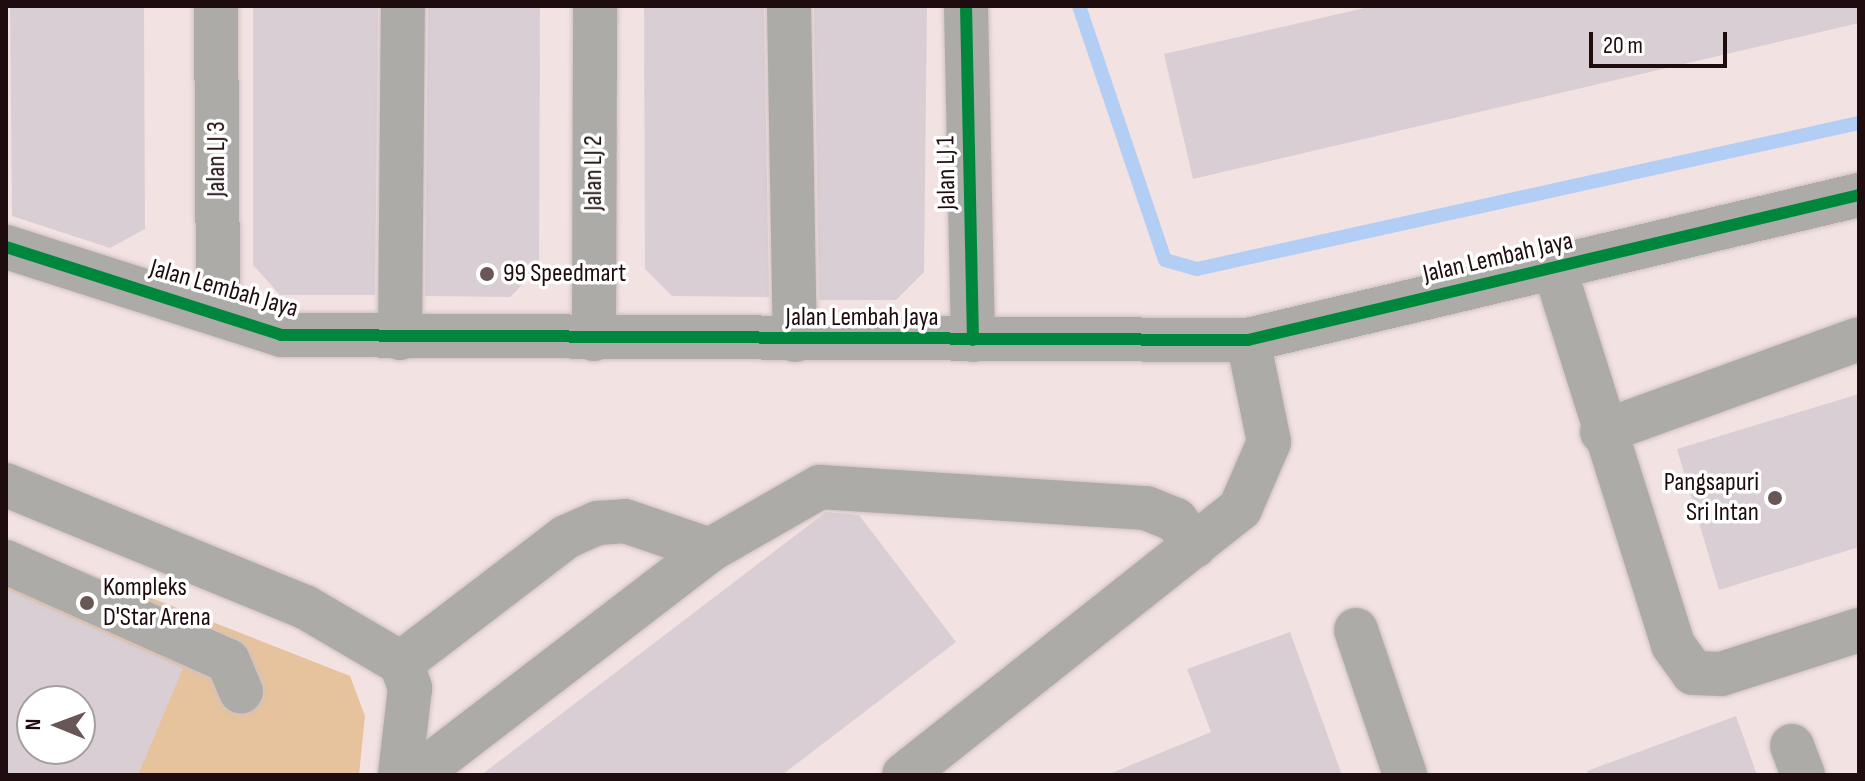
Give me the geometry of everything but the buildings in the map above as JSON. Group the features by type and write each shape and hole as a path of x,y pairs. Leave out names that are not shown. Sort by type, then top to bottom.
{"street":[{"name":"Jalan LJ 3","path":"216,6 218,311"},
{"path":"400,338 403,6"},
{"name":"Jalan LJ 2","path":"594,339 595,6"},
{"path":"789,6 795,340"},
{"name":"Jalan LJ 1","path":"966,6 973,340"},
{"name":"Jalan Lembah Jaya","path":"6,247 218,311 281,335 1248,340 1859,195"},
{"path":"1554,267 1602,432 1673,645 1693,673 1721,674 1859,630"},
{"path":"1602,432 1859,339"},
{"path":"904,775 1240,509 1269,442 1248,340"},
{"path":"6,485 305,607 401,663 410,688 400,775"},
{"path":"417,775 710,550 820,487 857,485 1146,508 1176,520 1194,546"},
{"path":"401,663 566,537 598,523 625,521 710,550"},
{"path":"6,562 228,661 241,691"},
{"path":"1356,630 1405,775"}],"shaded area":[{"name":"Kompleks D'Star Arena","path":"6,541 350,676 365,716 359,775 6,775"}],"waterway":[{"path":"1079,6 1165,260 1197,269 1859,123"}],"cycle path":[{"path":"966,6 973,340"},
{"path":"6,247 281,335 1248,340 1859,195"}],"place":[{"name":"99 Speedmart","path":"487,274"},
{"name":"Pangsapuri Sri Intan","path":"1775,498"},
{"name":"Kompleks D'Star Arena","path":"87,603"}]}
